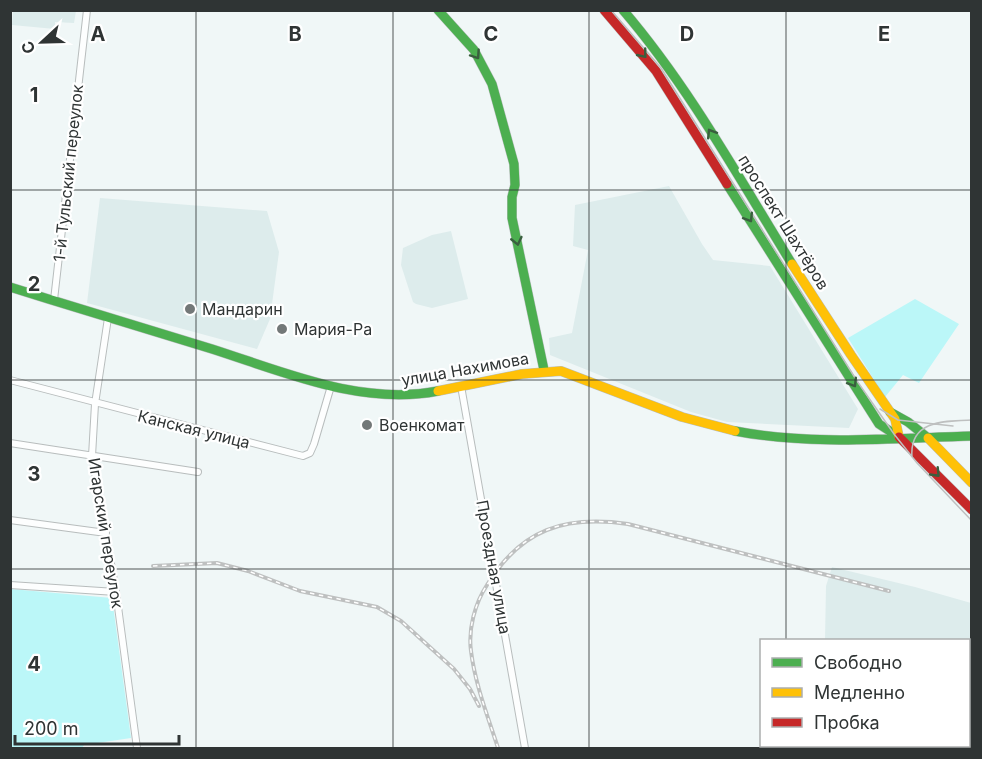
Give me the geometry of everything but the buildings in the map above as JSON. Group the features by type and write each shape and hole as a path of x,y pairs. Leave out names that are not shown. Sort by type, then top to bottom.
{"main road":[{"path":"438,10 474,50 488,73 496,96 514,164 512,218 544,370"},
{"name":"проспект Шахтёров","path":"604,10 656,71 879,424 899,437 972,510"},
{"name":"проспект Шахтёров","path":"623,10 676,78 830,324 890,412 926,436 972,483"},
{"name":"улица Нахимова","path":"10,287 331,386 377,395 409,396 544,370 561,370 682,417 739,432 790,438 926,436"},
{"path":"890,412 898,427 899,437"},
{"path":"926,436 972,429"},
{"path":"926,436 972,436"}],"street":[{"name":"1-й Тульский переулок","path":"54,300 87,10"},
{"name":"Игарский переулок","path":"108,318 95,404 92,456 116,592 137,748"},
{"name":"Канская улица","path":"10,380 95,404 303,456 310,453 314,444 331,386"},
{"name":"Проездная улица","path":"460,386 525,748"},
{"path":"10,443 198,472"},
{"path":"10,520 106,533"},
{"path":"10,585 116,592"}],"shaded area":[{"path":"13,11 76,11 74,23 55,22 55,29 12,25"},
{"path":"669,186 713,260 770,266 858,409 849,428 727,422 691,412 550,355 549,338 572,333 588,250 573,246 575,205"},
{"path":"100,198 267,211 279,252 270,319 257,349 87,303"},
{"path":"451,231 468,299 432,308 416,304 413,302 401,265 403,248 432,235"},
{"path":"915,299 959,324 919,383 903,375 885,397 848,338"},
{"path":"832,567 971,603 971,748 886,747 970,747 970,639 825,639 826,586"},
{"path":"11,589 112,598 131,738 84,745 82,748 11,748"}],"tram line":[{"path":"611,10 661,68 857,381 894,434 917,463 972,521"},
{"path":"880,409 898,420 953,426"},
{"path":"912,457 916,436 923,429 940,422 972,420"}],"railway":[{"path":"498,748 482,700 473,663 470,643 473,616 483,592 500,566 530,539 547,530 584,522 628,524 889,591"},
{"path":"153,566 217,563 248,571 300,591 377,607 401,621 454,669 470,689 479,706"}],"traffic: fast":[{"path":"438,10 474,50 492,84 514,164 512,218 544,370"},
{"path":"623,10 647,39 692,102 792,264"},
{"path":"727,184 879,424 899,437"},
{"path":"10,287 323,384 380,394 438,391"},
{"path":"890,412 908,422 928,438"},
{"path":"735,431 764,436 823,440 972,436"}],"traffic: slow":[{"path":"792,264 895,419 899,437"},
{"path":"438,391 522,374 561,371 682,417 735,431"},
{"path":"928,438 972,483"}],"traffic: jam":[{"path":"604,10 656,71 727,184"},
{"path":"899,437 972,510"}],"place":[{"name":"Мандарин","path":"190,309"},
{"name":"Мария-Ра","path":"282,329"},
{"name":"Военкомат","path":"367,425"}]}
